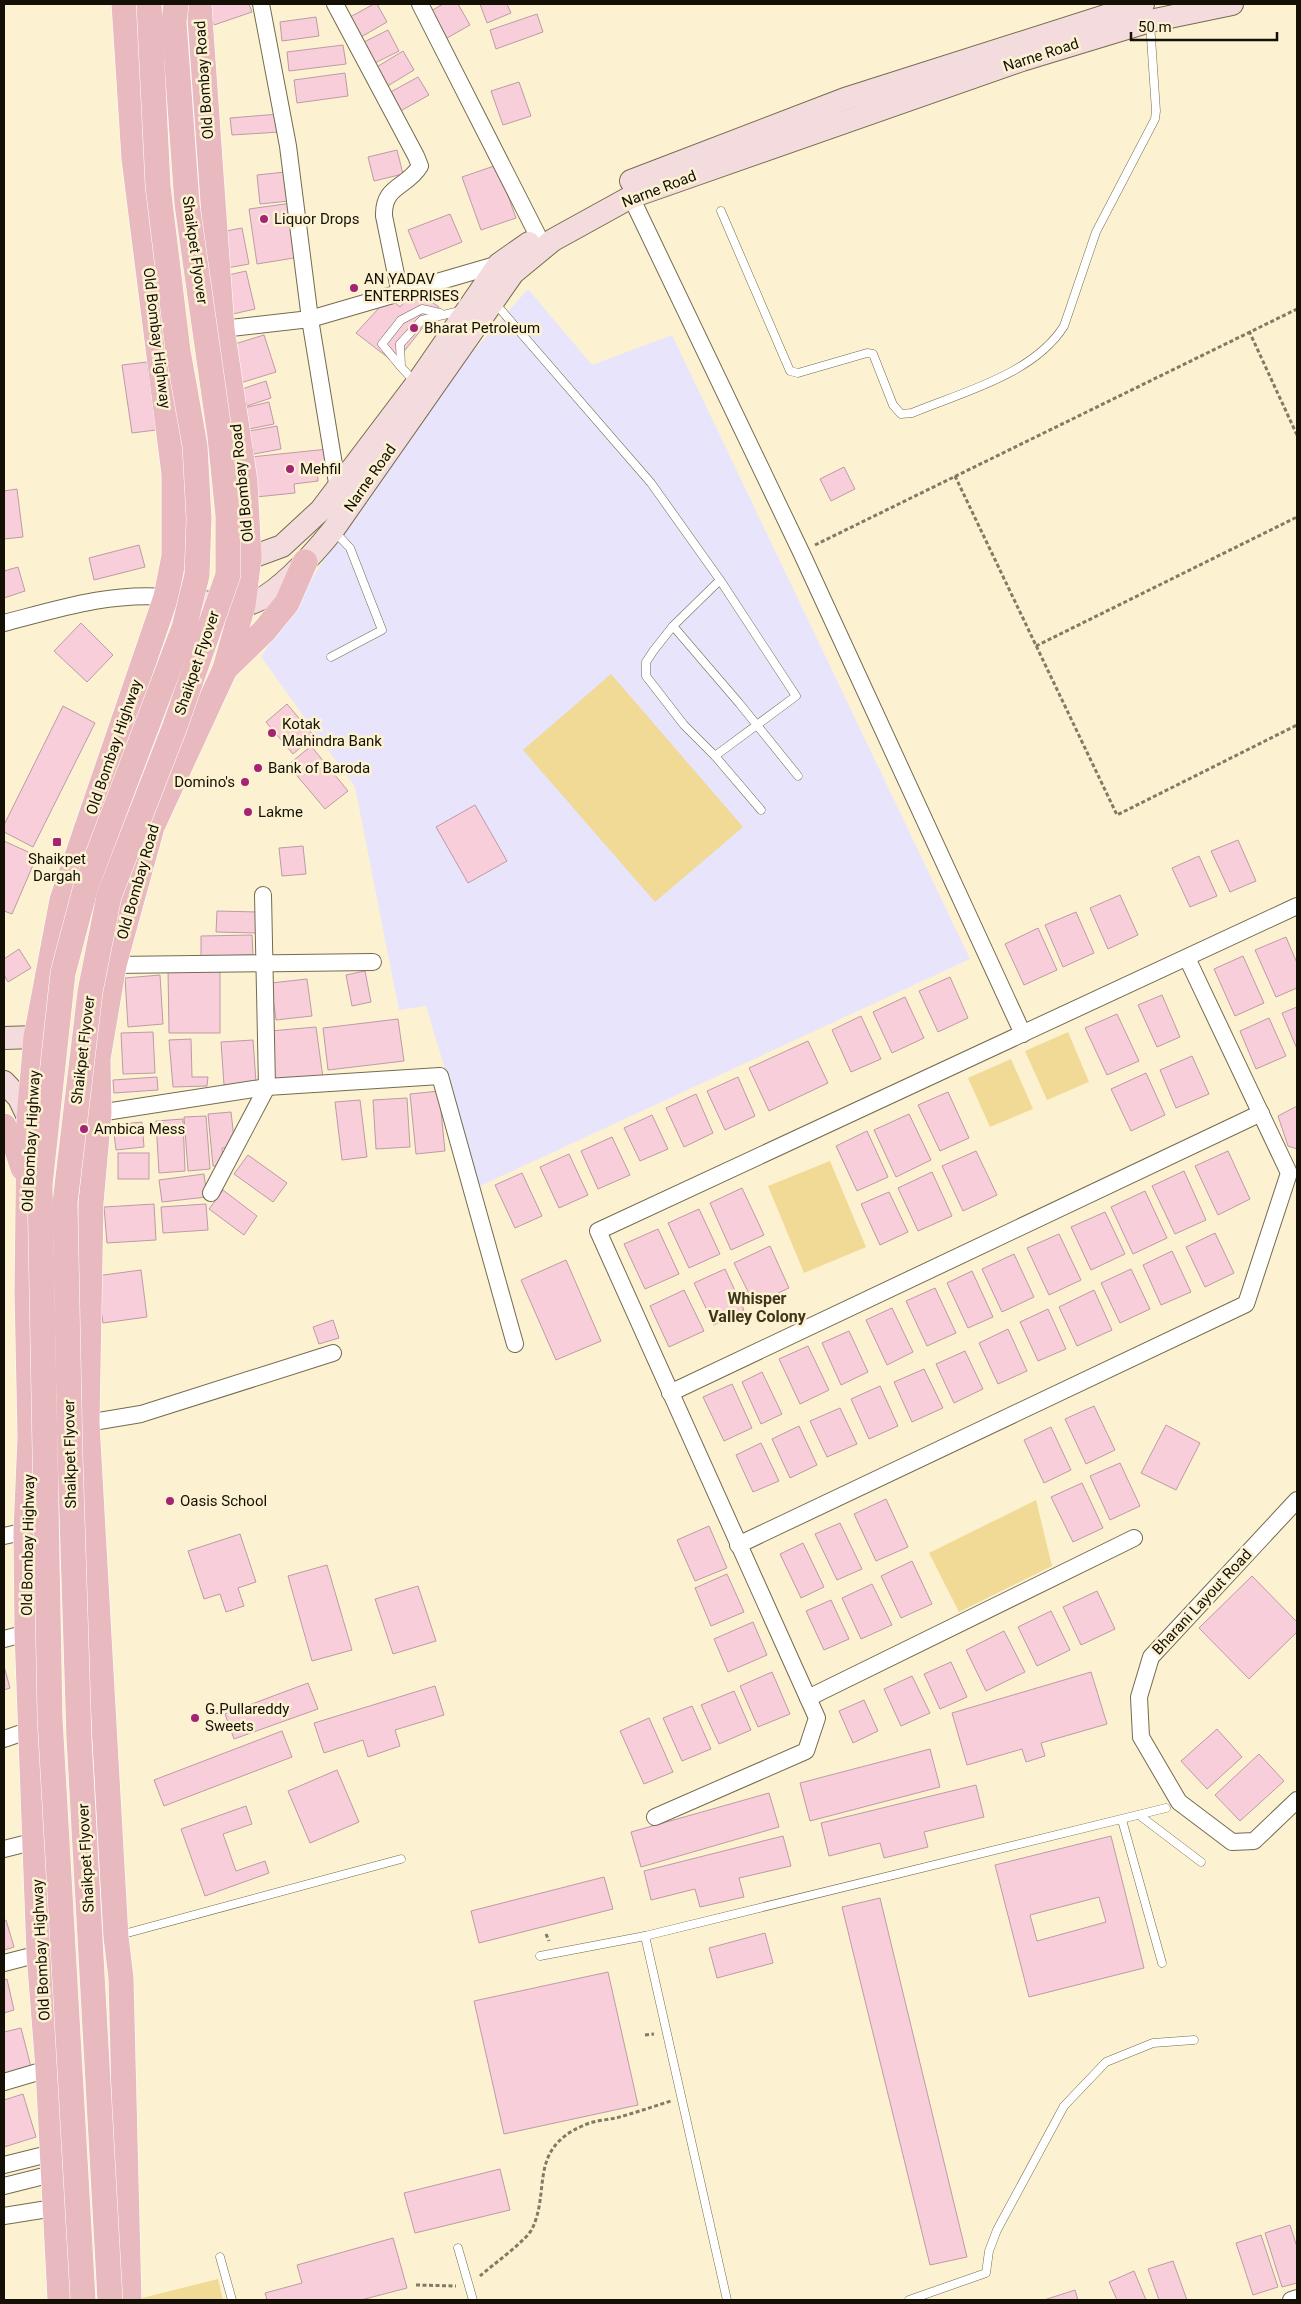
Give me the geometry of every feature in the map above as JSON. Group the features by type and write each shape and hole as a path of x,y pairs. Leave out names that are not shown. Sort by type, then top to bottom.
{"main road":[{"name":"Old Bombay Highway","path":"60,2300 48,2069 39,1954 36,1841 30,1730 15,1636 15,1534 30,1437 27,1180 29,1119 36,1037 62,900 166,597 174,556 174,474 134,159 124,4"},
{"name":"Shaikpet Flyover","path":"84,2300 50,1718 40,1185 63,973 86,886 184,628 197,574 199,519 195,446 178,351 158,186 149,4"},
{"name":"Shaikpet Flyover","path":"110,2300 79,1738 70,1454 66,1202 90,992 110,896 176,726 228,575 228,516 220,437 188,204 174,22 176,4"},
{"name":"Old Bombay Road","path":"99,1113 98,1059 114,965 152,827 225,669 243,605 249,558 245,481 222,329 199,4"},
{"name":"Narne Road","path":"249,558 282,546 321,510 338,489 409,375 467,310 499,264 579,209 625,184 845,99 1147,9 1232,4"},
{"name":"Narne Road","path":"243,605 267,595 305,562 334,530 513,274 553,240 631,197 1022,60 1147,9"},
{"path":"225,669 264,631 287,604 305,562"},
{"path":"166,597 243,605"},
{"path":"4,1038 36,1037"},
{"path":"4,1082 18,1098 29,1119"},
{"path":"99,1113 91,1203 87,1423 116,1936 121,1978 129,2300"},
{"path":"4,1126 18,1150 27,1180"},
{"path":"48,2069 122,2070"}],"street":[{"path":"261,4 288,146 310,319 338,489"},
{"path":"335,4 420,166 416,172 391,191 384,205 384,216 400,294"},
{"path":"420,4 538,236"},
{"path":"631,197 801,552 1024,1034"},
{"path":"222,329 310,319 499,264"},
{"path":"4,623 95,599 137,595 166,597"},
{"path":"211,1193 267,1087 263,895"},
{"path":"655,1817 806,1751 816,1718 598,1231 1297,906"},
{"path":"738,1545 1246,1304 1289,1173 1187,958"},
{"path":"114,965 373,962"},
{"path":"99,1113 267,1087 440,1076 515,1344"},
{"path":"670,1393 1261,1113"},
{"path":"87,1423 140,1414 333,1352"},
{"name":"Bharani Layout Road","path":"1297,1500 1151,1657 1139,1697 1141,1737 1179,1802 1232,1842 1254,1840 1297,1800"},
{"path":"808,1698 1134,1538"},
{"path":"4,1739 30,1730"},
{"path":"4,1849 36,1841"},
{"path":"4,1963 39,1954"},
{"path":"4,2082 48,2069"},
{"path":"4,2165 52,2164"},
{"path":"4,2186 52,2164"},
{"path":"4,2216 54,2208"},
{"path":"1291,2300 1297,2298"}],"lane":[{"path":"721,211 790,371 798,373 867,353 873,354 894,405 901,414 912,413 1022,368 1058,336 1064,326 1096,232 1154,119 1156,111 1147,9"},
{"path":"493,301 651,483 720,580 796,696 715,756"},
{"path":"409,375 382,344 401,320 422,309 443,314"},
{"path":"409,375 400,344 422,320 467,310"},
{"path":"331,657 382,630 350,548 334,530"},
{"path":"720,580 673,626 646,662 646,676 684,725 715,756 761,810"},
{"path":"673,626 798,776"},
{"path":"540,1956 645,1936 1166,1808"},
{"path":"1139,1815 1200,1862"},
{"path":"1122,1820 1162,1963"},
{"path":"116,1936 401,1859"},
{"path":"645,1936 728,2300"},
{"path":"909,2300 986,2273 989,2251 997,2230 1064,2106 1106,2062 1153,2043 1194,2040"},
{"path":"458,2248 473,2300"},
{"path":"220,2256 232,2300"}],"path":[{"path":"801,552 1297,309"},
{"path":"1249,331 1297,435"},
{"path":"955,476 1117,815 1297,725"},
{"path":"1036,646 1297,517"},
{"path":"645,2035 653,2032 656,2041"},
{"path":"416,2285 469,2286 526,2238 533,2228 540,2202 542,2174 548,2156 562,2140 582,2126 640,2112 672,2101 670,2092"}],"shaded area":[{"path":"528,289 592,365 672,335 970,959 480,1186 426,1006 399,1010 355,787 261,657 420,412"},
{"path":"611,674 743,827 655,902 523,750"},
{"path":"1068,1032 1089,1082 1047,1100 1025,1051"},
{"path":"1011,1059 1033,1109 990,1127 968,1078"},
{"path":"830,1161 866,1247 804,1273 768,1186"},
{"path":"1036,1500 1052,1566 959,1612 929,1553"},
{"path":"218,2279 223,2300 138,2300 138,2299"}],"building":[{"path":"215,4 249,4 252,12 214,25 207,6"},
{"path":"377,4 387,22 361,37 350,17"},
{"path":"443,4 458,4 470,25 447,38 431,11"},
{"path":"480,4 507,4 511,13 487,23"},
{"path":"537,14 543,32 496,49 490,30"},
{"path":"316,17 319,36 282,41 280,22"},
{"path":"388,30 399,51 375,63 364,42"},
{"path":"343,45 346,64 289,71 287,52"},
{"path":"403,51 414,70 386,87 375,68"},
{"path":"345,73 348,96 297,103 294,80"},
{"path":"418,77 429,95 397,113 387,94"},
{"path":"519,82 531,116 503,125 491,91"},
{"path":"279,114 280,132 232,135 230,118"},
{"path":"397,150 403,174 374,181 368,157"},
{"path":"497,165 516,218 481,230 462,177"},
{"path":"285,172 289,201 260,204 257,175"},
{"path":"292,203 300,257 257,264 249,209"},
{"path":"450,214 462,242 420,259 408,230"},
{"path":"242,228 249,264 227,268 221,232"},
{"path":"246,271 255,309 233,314 224,276"},
{"path":"415,290 439,307 395,363 356,333 389,297 400,307"},
{"path":"264,335 276,372 237,384 225,347"},
{"path":"147,362 156,430 132,433 122,365"},
{"path":"266,381 271,398 247,406 242,389"},
{"path":"269,402 274,424 249,429 244,408"},
{"path":"277,426 281,449 254,454 249,431"},
{"path":"328,449 330,466 317,467 318,481 294,484 295,493 256,497 251,457"},
{"path":"844,467 855,489 831,501 820,479"},
{"path":"17,489 23,537 4,539 4,491"},
{"path":"139,545 145,567 94,580 89,558"},
{"path":"18,567 25,591 4,598 4,571"},
{"path":"81,623 113,655 87,682 54,651"},
{"path":"287,704 314,736 293,754 266,722"},
{"path":"63,706 95,723 33,847 4,832 4,825"},
{"path":"311,746 348,791 325,809 288,765"},
{"path":"475,805 507,861 468,883 436,827"},
{"path":"1238,840 1256,881 1230,892 1211,851"},
{"path":"4,841 37,856 12,914 4,911"},
{"path":"303,846 306,874 282,876 279,848"},
{"path":"1199,856 1217,896 1190,907 1172,868"},
{"path":"1120,895 1138,935 1108,949 1090,908"},
{"path":"217,911 258,912 257,933 216,932"},
{"path":"1076,912 1094,953 1063,967 1045,925"},
{"path":"1038,928 1057,970 1024,985 1005,944"},
{"path":"252,935 253,955 201,956 201,936"},
{"path":"1286,937 1297,963 1297,988 1276,997 1255,950"},
{"path":"19,949 31,968 8,982 4,975 4,959"},
{"path":"1243,956 1264,1003 1235,1016 1214,969"},
{"path":"168,969 220,969 220,1033 169,1033"},
{"path":"365,971 371,1002 352,1006 346,975"},
{"path":"160,975 163,1024 128,1027 125,978"},
{"path":"950,977 968,1018 938,1032 919,991"},
{"path":"307,979 312,1016 276,1020 271,983"},
{"path":"1162,995 1180,1037 1157,1047 1138,1005"},
{"path":"905,997 924,1038 892,1053 873,1012"},
{"path":"1297,1007 1297,1049 1282,1013"},
{"path":"1117,1014 1139,1061 1107,1075 1085,1028"},
{"path":"861,1016 881,1059 851,1072 832,1030"},
{"path":"1269,1018 1286,1056 1256,1069 1240,1031"},
{"path":"398,1019 404,1061 328,1070 323,1028"},
{"path":"316,1027 323,1078 274,1079 270,1031"},
{"path":"153,1032 155,1073 123,1074 121,1033"},
{"path":"191,1039 192,1077 208,1077 207,1086 173,1087 169,1040"},
{"path":"253,1040 256,1082 224,1085 221,1042"},
{"path":"808,1041 828,1083 769,1111 749,1068"},
{"path":"1192,1056 1209,1094 1176,1108 1160,1070"},
{"path":"1146,1073 1165,1115 1131,1131 1111,1089"},
{"path":"157,1077 158,1090 114,1093 113,1080"},
{"path":"738,1077 755,1116 725,1130 707,1091"},
{"path":"439,1091 445,1151 416,1154 410,1094"},
{"path":"948,1092 969,1138 940,1151 918,1105"},
{"path":"696,1094 713,1133 684,1147 666,1108"},
{"path":"407,1098 410,1147 376,1149 373,1100"},
{"path":"360,1100 367,1157 342,1160 335,1102"},
{"path":"1297,1106 1297,1149 1288,1146 1278,1116"},
{"path":"231,1112 235,1147 222,1148 223,1165 213,1166 208,1114"},
{"path":"909,1114 931,1160 896,1177 874,1130"},
{"path":"652,1115 668,1149 640,1161 624,1128"},
{"path":"206,1116 210,1169 188,1171 184,1117"},
{"path":"183,1119 185,1171 159,1173 156,1121"},
{"path":"142,1122 144,1147 116,1150 113,1125"},
{"path":"867,1131 888,1177 857,1191 836,1146"},
{"path":"612,1137 630,1175 598,1189 581,1151"},
{"path":"976,1151 997,1195 963,1211 942,1166"},
{"path":"1228,1151 1250,1199 1218,1215 1195,1166"},
{"path":"118,1153 149,1153 149,1179 118,1179"},
{"path":"569,1154 588,1195 559,1208 540,1167"},
{"path":"248,1155 287,1183 273,1202 234,1174"},
{"path":"1184,1171 1206,1220 1175,1234 1152,1186"},
{"path":"932,1172 952,1216 918,1231 898,1188"},
{"path":"522,1173 542,1216 515,1228 495,1185"},
{"path":"204,1174 207,1197 162,1202 159,1180"},
{"path":"742,1188 764,1235 731,1250 710,1203"},
{"path":"223,1190 257,1216 244,1235 209,1209"},
{"path":"1145,1191 1167,1238 1133,1254 1111,1207"},
{"path":"889,1192 908,1232 880,1245 861,1204"},
{"path":"154,1204 156,1240 107,1243 104,1207"},
{"path":"206,1204 208,1230 163,1233 161,1207"},
{"path":"699,1209 720,1254 689,1268 668,1223"},
{"path":"1105,1212 1125,1254 1091,1270 1071,1227"},
{"path":"658,1229 679,1274 645,1289 624,1244"},
{"path":"1215,1233 1234,1273 1205,1287 1186,1247"},
{"path":"1059,1234 1081,1280 1049,1295 1027,1248"},
{"path":"770,1246 789,1288 754,1304 734,1263"},
{"path":"1172,1251 1191,1292 1161,1305 1143,1265"},
{"path":"1014,1254 1034,1297 1002,1312 982,1269"},
{"path":"566,1260 601,1341 556,1360 521,1280"},
{"path":"725,1269 744,1310 714,1325 694,1283"},
{"path":"1131,1269 1150,1309 1120,1323 1101,1283"},
{"path":"141,1270 147,1317 103,1323 96,1276"},
{"path":"972,1271 993,1317 968,1328 947,1283"},
{"path":"935,1288 956,1333 927,1346 906,1301"},
{"path":"684,1290 704,1331 669,1347 650,1306"},
{"path":"1094,1290 1112,1330 1077,1346 1059,1307"},
{"path":"892,1308 913,1352 887,1365 866,1320"},
{"path":"1048,1309 1066,1349 1038,1361 1020,1322"},
{"path":"333,1320 339,1338 319,1344 313,1327"},
{"path":"1008,1329 1027,1371 998,1384 979,1343"},
{"path":"849,1331 868,1372 841,1385 822,1343"},
{"path":"808,1346 829,1390 800,1404 779,1359"},
{"path":"965,1351 983,1389 954,1403 936,1364"},
{"path":"924,1369 943,1408 912,1422 894,1382"},
{"path":"762,1372 782,1414 761,1424 742,1382"},
{"path":"732,1384 752,1428 724,1441 703,1397"},
{"path":"880,1386 898,1426 869,1439 851,1399"},
{"path":"1094,1406 1115,1450 1086,1464 1065,1419"},
{"path":"840,1408 857,1444 827,1457 810,1421"},
{"path":"1166,1425 1200,1443 1176,1490 1141,1473"},
{"path":"799,1426 817,1465 790,1478 772,1439"},
{"path":"1051,1427 1071,1470 1044,1483 1024,1440"},
{"path":"761,1443 779,1481 753,1492 736,1455"},
{"path":"1120,1463 1140,1506 1110,1520 1090,1476"},
{"path":"1082,1483 1103,1528 1073,1542 1051,1497"},
{"path":"886,1499 908,1547 876,1561 854,1514"},
{"path":"840,1523 862,1569 837,1580 815,1534"},
{"path":"709,1526 727,1568 695,1581 677,1540"},
{"path":"240,1534 256,1582 238,1588 244,1606 226,1612 220,1594 204,1599 188,1551"},
{"path":"803,1543 824,1587 801,1598 780,1554"},
{"path":"912,1561 932,1604 901,1618 881,1576"},
{"path":"327,1565 352,1650 312,1661 288,1576"},
{"path":"727,1574 744,1612 711,1626 695,1588"},
{"path":"1252,1576 1297,1622 1297,1632 1249,1679 1199,1628"},
{"path":"872,1584 892,1625 861,1639 842,1598"},
{"path":"418,1586 436,1641 393,1654 375,1599"},
{"path":"1097,1591 1115,1629 1081,1645 1063,1607"},
{"path":"831,1600 849,1639 824,1650 806,1611"},
{"path":"1051,1611 1070,1650 1037,1666 1018,1627"},
{"path":"753,1622 767,1655 728,1672 714,1639"},
{"path":"1004,1631 1025,1672 986,1691 966,1650"},
{"path":"951,1662 967,1697 940,1709 924,1674"},
{"path":"4,1666 10,1688 4,1690"},
{"path":"772,1672 790,1714 758,1727 740,1686"},
{"path":"1091,1672 1107,1724 1041,1743 1045,1756 1026,1762 1022,1749 967,1765 952,1713"},
{"path":"912,1676 930,1713 901,1726 884,1689"},
{"path":"308,1683 318,1709 234,1739 225,1714"},
{"path":"435,1686 444,1715 395,1730 400,1746 368,1757 363,1740 324,1753 314,1723"},
{"path":"734,1691 751,1730 719,1744 701,1705"},
{"path":"864,1700 878,1731 853,1743 839,1711"},
{"path":"692,1706 711,1749 682,1761 663,1718"},
{"path":"649,1718 673,1772 644,1784 620,1731"},
{"path":"1217,1729 1242,1757 1207,1789 1181,1761"},
{"path":"282,1731 292,1757 164,1806 154,1780"},
{"path":"930,1749 940,1787 810,1821 800,1783"},
{"path":"1259,1754 1284,1781 1240,1821 1215,1795"},
{"path":"337,1770 359,1822 310,1843 288,1791"},
{"path":"976,1785 984,1817 924,1832 928,1847 884,1858 880,1843 829,1856 821,1823"},
{"path":"769,1793 779,1827 641,1867 631,1832"},
{"path":"246,1806 252,1824 223,1834 236,1871 265,1861 269,1873 205,1896 181,1829"},
{"path":"783,1836 791,1866 739,1878 744,1897 700,1907 695,1889 651,1900 644,1871"},
{"path":"1111,1836 1144,1968 1029,1997 995,1865","holes":["1099,1897 1106,1922 1037,1941 1030,1915"]},
{"path":"604,1877 613,1909 479,1943 471,1911"},
{"path":"880,1898 967,2257 930,2265 842,1907"},
{"path":"6,1920 14,1947 4,1950 4,1921"},
{"path":"765,1933 773,1963 717,1978 709,1948"},
{"path":"608,1972 638,2105 504,2134 474,2001"},
{"path":"7,1979 14,2010 4,2013 4,1980"},
{"path":"21,2028 32,2071 4,2078 4,2032"},
{"path":"23,2094 36,2137 4,2147 4,2100"},
{"path":"500,2169 510,2210 415,2233 404,2193"},
{"path":"1290,2225 1297,2247 1297,2283 1282,2287 1265,2233"},
{"path":"1261,2235 1278,2287 1253,2295 1236,2243"},
{"path":"393,2238 407,2288 361,2300 267,2300 265,2293 302,2283 297,2265"},
{"path":"1173,2261 1187,2300 1159,2300 1148,2269"},
{"path":"1134,2271 1146,2300 1117,2300 1109,2282"},
{"path":"1075,2290 1078,2300 1044,2300"}],"place":[{"name":"Liquor Drops","path":"264,219"},
{"name":"AN YADAV ENTERPRISES","path":"354,288"},
{"name":"Bharat Petroleum","path":"414,328"},
{"name":"Mehfil","path":"290,469"},
{"name":"Kotak Mahindra Bank","path":"272,733"},
{"name":"Bank of Baroda","path":"258,768"},
{"name":"Domino's","path":"245,782"},
{"name":"Lakme","path":"248,812"},
{"name":"Shaikpet Dargah","path":"57,842"},
{"name":"Ambica Mess","path":"84,1129"},
{"name":"Oasis School","path":"170,1501"},
{"name":"G.Pullareddy Sweets","path":"195,1718"}],"district":[{"name":"Whisper Valley Colony","path":"757,1307"}]}
